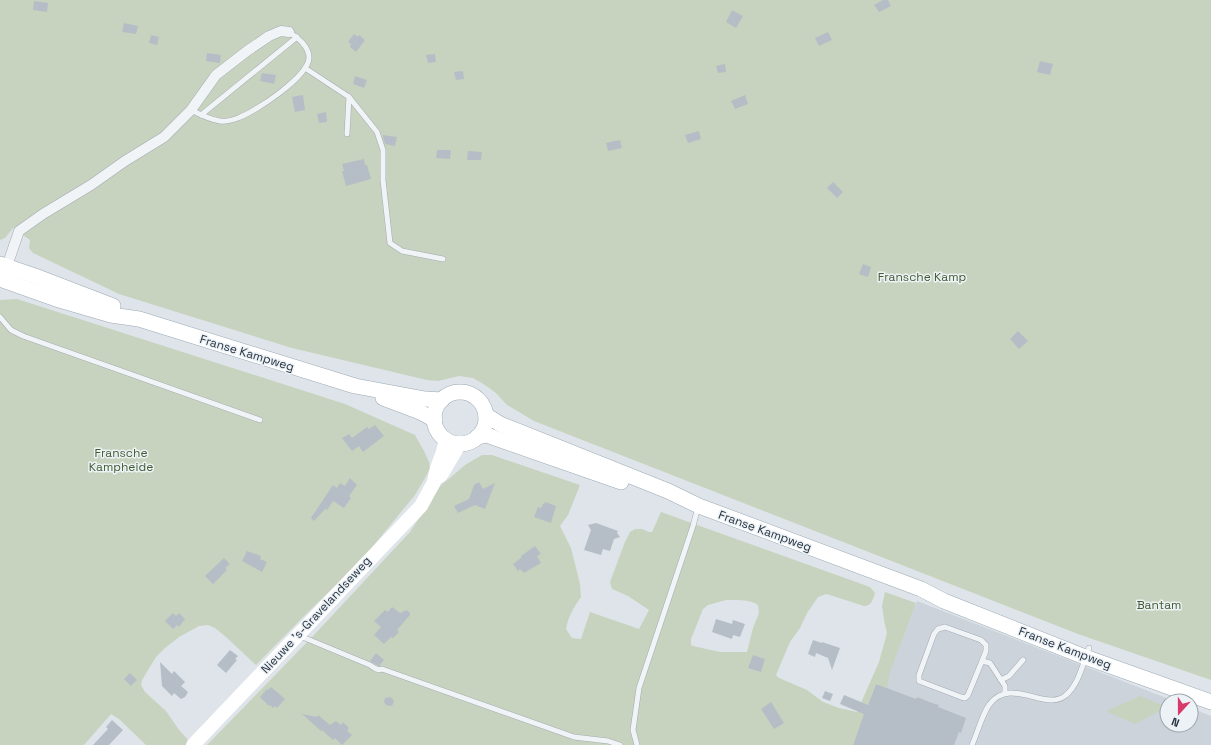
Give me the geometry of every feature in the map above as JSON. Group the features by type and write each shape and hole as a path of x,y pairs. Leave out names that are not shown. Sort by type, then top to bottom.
{"main road":[{"name":"Franse Kampweg","path":"2,275 56,299 111,315 139,319 355,386 420,412 435,420"},
{"name":"Franse Kampweg","path":"355,386 425,399 442,400"},
{"path":"460,392 468,393 481,402 486,415 485,425 481,434 474,440 464,443 453,441 440,434 435,420 436,410 442,400 452,393 460,392"},
{"name":"Franse Kampweg","path":"486,415 500,424 668,491 699,506 920,589 946,594 1211,702"},
{"name":"Franse Kampweg","path":"477,437 487,435 666,499 699,506"},
{"name":"Nieuwe 's-Gravelandseweg","path":"193,745 421,506 434,482 443,452 453,441"},
{"name":"Franse Kampweg","path":"1087,652 1211,692"}],"street":[{"path":"2,275 19,231 43,214 91,185 125,161 164,137 191,110 216,76 233,62 270,36 282,31 293,35"}],"lane":[{"path":"191,110 201,115 220,121 237,119 253,111 287,87 305,68 309,59 307,48 293,35 201,115"},
{"path":"305,68 349,97 377,132 383,150 383,180 390,242 402,251 442,260"},
{"path":"347,134 349,97"},
{"path":"0,318 11,330 23,336 260,420"},
{"path":"637,745 633,730 639,688 699,506"},
{"path":"945,627 981,640 986,645 986,651 982,661 968,695 965,698 919,681 921,668 934,634 938,629 945,627"},
{"path":"298,634 307,640 377,669 382,669 574,737 608,741 620,745"},
{"path":"972,745 989,706 999,696 1005,693 1022,694 1042,699 1059,700 1067,695 1075,683 1087,652"},
{"path":"1001,680 1009,676 1023,660"},
{"path":"982,661 990,663 1005,686 1005,693"}],"shaded area":[{"path":"917,601 1159,695 1159,733 1199,733 1199,711 1211,716 1211,745 859,745"}],"green space":[{"name":"Fransche Kamp","path":"0,0 1211,0 1211,680 1078,634 534,421 507,405 496,393 473,378 459,376 438,381 427,380 292,348 119,294 33,253 29,248 30,240 13,228 5,238 0,240"},
{"name":"Fransche Kampheide","path":"17,299 345,404 415,435 429,462 430,468 415,495 360,562 256,665 226,637 215,628 208,625 199,626 179,637 156,657 142,680 141,685 145,692 166,711 179,730 190,742 187,745 146,745 119,719 111,714 84,745 0,745 0,300"},
{"path":"482,455 492,455 580,485 568,515 560,526 571,548 580,584 581,597 568,620 566,629 572,638 581,639 590,612 639,629 649,610 628,596 612,589 610,582 630,532 635,529 642,529 652,532 661,512 870,587 875,593 872,602 867,606 826,594 818,597 790,642 776,675 779,678 807,690 823,702 839,708 857,712 879,662 887,633 882,606 885,592 916,603 890,672 887,689 876,684 853,745 207,745 314,635 410,532 441,485 465,465","holes":["726,600 747,601 758,605 759,613 753,628 747,652 720,652 691,645 691,639 703,609 708,605"]},
{"path":"1140,696 1159,704 1159,711 1135,724 1106,711"}],"building":[{"path":"883,0 888,0 891,6 879,12 874,5"},
{"path":"34,1 48,3 47,12 33,10"},
{"path":"732,10 743,16 736,28 726,22"},
{"path":"124,23 138,26 136,34 122,32"},
{"path":"828,32 832,40 819,46 815,38"},
{"path":"354,34 358,37 359,35 365,40 356,52 350,47 351,44 348,42"},
{"path":"151,35 159,37 157,45 149,43"},
{"path":"207,53 221,55 220,63 206,61"},
{"path":"435,54 436,62 428,63 426,55"},
{"path":"1040,61 1053,64 1050,75 1037,72"},
{"path":"725,64 726,72 718,73 716,66"},
{"path":"463,71 464,79 456,80 454,72"},
{"path":"262,73 276,75 274,84 260,81"},
{"path":"355,76 367,80 364,88 353,84"},
{"path":"303,95 305,110 295,112 292,97"},
{"path":"745,95 748,104 735,109 731,101"},
{"path":"326,112 327,122 319,123 317,114"},
{"path":"699,131 701,139 688,143 685,135"},
{"path":"383,135 397,137 395,146 385,144"},
{"path":"620,140 622,148 608,151 606,143"},
{"path":"437,150 451,150 450,159 436,158"},
{"path":"468,151 482,152 481,160 467,160"},
{"path":"364,159 371,179 346,186 342,171 344,171 342,164"},
{"path":"833,182 843,192 837,198 827,188"},
{"path":"863,264 871,267 868,277 859,274"},
{"path":"1018,331 1028,341 1019,349 1010,339"},
{"path":"375,425 384,436 363,452 359,446 352,451 342,438 349,434 352,438 367,427 369,429"},
{"path":"350,478 357,485 349,496 351,498 344,508 333,501 327,510 325,509 314,521 311,518 333,485 337,488 340,483 345,486"},
{"path":"479,482 483,489 495,483 485,509 475,505 458,513 454,506 469,499 474,485"},
{"path":"545,502 556,506 551,523 534,517 538,507 541,508"},
{"path":"596,523 618,531 617,533 620,537 614,539 610,551 603,549 601,555 584,550 591,530 588,525"},
{"path":"535,546 541,554 537,556 541,563 524,573 520,569 518,571 513,564"},
{"path":"247,551 261,556 260,559 267,562 262,572 242,561"},
{"path":"224,558 230,564 225,568 227,570 213,584 205,576"},
{"path":"392,607 400,613 407,610 410,615 397,630 399,632 384,644 374,635 381,627 374,621 385,610 388,612"},
{"path":"173,613 176,616 179,613 185,619 179,627 177,625 173,629 165,621"},
{"path":"716,619 732,624 733,620 745,624 740,637 733,635 732,639 712,632"},
{"path":"813,640 840,648 832,670 828,658 816,653 815,657 808,654"},
{"path":"230,650 238,656 235,659 237,660 226,673 217,665"},
{"path":"376,653 384,660 379,666 370,661"},
{"path":"753,655 765,659 761,672 748,668"},
{"path":"160,662 172,674 174,671 185,682 181,686 188,692 185,697 181,699 174,693 172,696 162,686"},
{"path":"130,673 137,680 131,686 124,679"},
{"path":"876,684 916,699 917,697 939,705 938,707 966,718 961,733 959,732 954,745 853,745 864,714 840,704 844,695 868,705"},
{"path":"271,687 285,699 277,708 275,706 273,708 270,705 269,706 260,697 267,689 268,690"},
{"path":"825,691 833,694 830,701 822,698"},
{"path":"389,697 394,701 392,706 386,705 384,702 385,698"},
{"path":"771,702 784,723 774,729 761,709"},
{"path":"302,714 317,717 318,715 330,725 336,721 341,725 343,722 349,728 347,731 352,735 342,745 335,738 333,740 322,730 321,731"},
{"path":"112,720 123,730 109,745 93,745 108,729 106,727"}],"park label":[{"name":"Bantam","path":"1159,605"}]}
